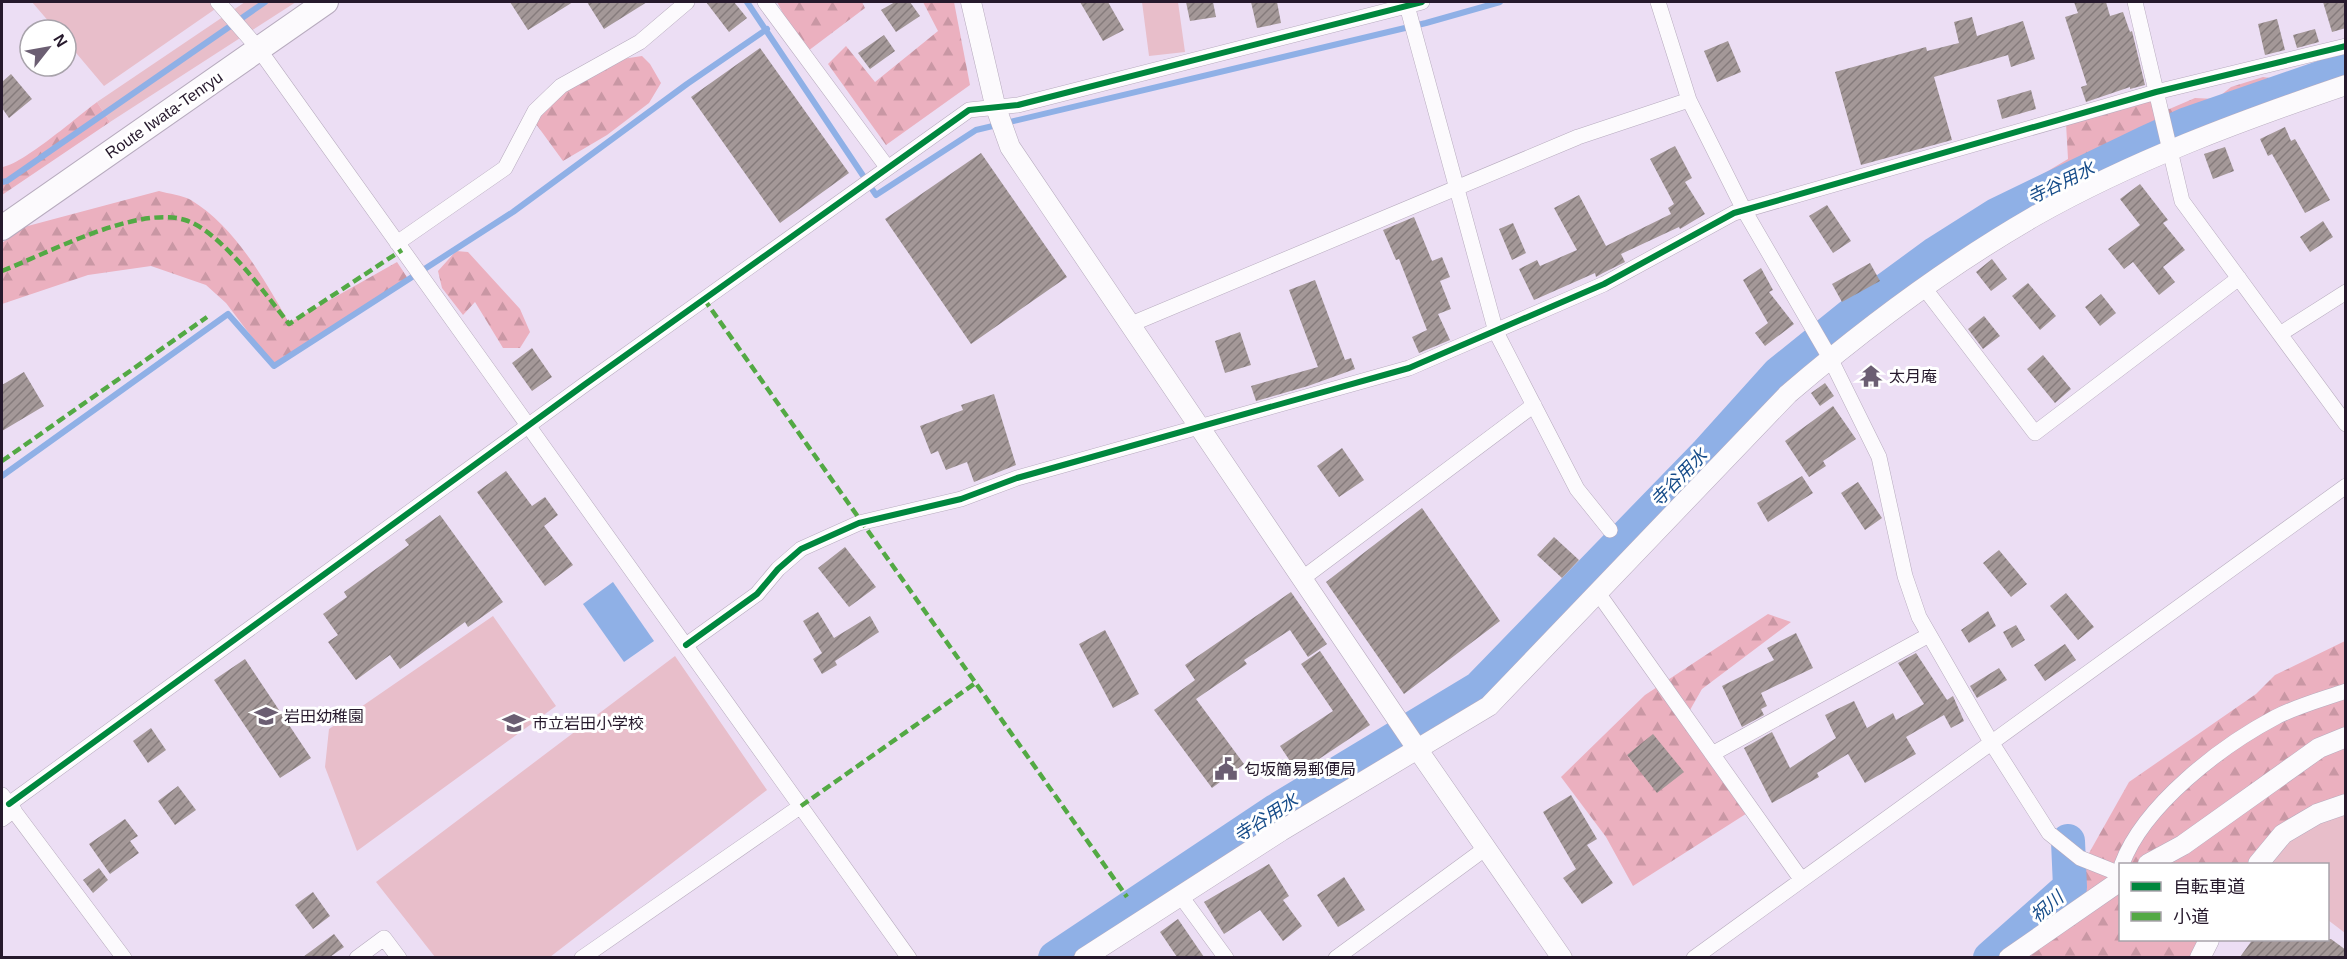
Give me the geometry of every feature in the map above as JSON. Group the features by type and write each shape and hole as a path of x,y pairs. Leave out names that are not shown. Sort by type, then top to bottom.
{"main road":[{"name":"Route Iwata-Tenryu","path":"2,228 326,2"}],"street":[{"path":"218,2 258,48 909,957"},
{"path":"397,243 505,168 535,111 561,86 640,42 687,2"},
{"path":"765,2 887,167"},
{"path":"971,2 995,105 1010,147 1129,325 1203,428 1418,750 1562,957"},
{"path":"1658,2 1689,100 1744,210 1830,358 1879,458 1905,576 1919,617 1990,742 2049,833 2079,858 2119,871"},
{"path":"2135,2 2182,201 2346,424"},
{"path":"124,957 7,807 529,425 969,110 995,105 1017,105 1412,3 1457,186 1497,332 1577,489 1610,530"},
{"path":"686,645 757,594 778,568 801,549 832,533 859,523 961,499 1017,478 1203,428 1409,368 1604,284 1734,213 2156,92 2346,46"},
{"path":"1084,957 1281,831 1489,706 1788,394 1830,358 1990,243 2037,215 2170,151 2346,85"},
{"path":"1129,325 1457,186 1587,134 1689,100"},
{"path":"1925,289 2035,433 2239,278"},
{"path":"2280,334 2346,292"},
{"path":"1303,578 1534,405"},
{"path":"1694,957 2346,486"},
{"path":"1598,593 1801,879"},
{"path":"1712,754 1929,635"},
{"path":"2124,863 2130,844 2204,762 2277,716 2346,691"},
{"path":"2150,863 2183,845 2319,748 2346,737"},
{"path":"2259,863 2283,834 2317,814 2346,804"},
{"path":"582,957 801,806"},
{"path":"1336,957 1486,848"},
{"path":"2009,957 2119,874"},
{"path":"1180,895 1226,957"},
{"path":"357,957 384,938 399,957"},
{"path":"2200,957 2208,941"}],"shaded area":[{"path":"32,2 218,2 221,5 104,86 78,55 78,18 46,18"},
{"path":"245,2 296,2 110,122 97,102"},
{"path":"1142,2 1178,2 1185,52 1149,56"},
{"path":"493,616 556,706 357,851 325,767 329,729"},
{"path":"675,656 767,790 550,957 435,957 376,882"},
{"path":"2345,806 2345,933 2329,921 2329,863 2259,863 2283,834"}],"green space":[{"path":"777,2 862,2 865,8 804,54"},
{"path":"923,2 954,2 970,85 886,145 828,64 846,46 875,82 938,31"},
{"path":"642,56 650,64 661,83 649,103 607,135 563,161 536,124 545,102 622,59"},
{"path":"2345,58 2345,70 2177,140 1930,269 1915,250 2068,159 2066,123 2157,97 2167,110 2195,98 2216,99 2231,87 2263,77 2284,80 2320,71"},
{"path":"97,102 110,122 2,195 2,167 23,158"},
{"path":"159,191 191,200 222,225 259,272 289,323 397,262 409,280 274,366 226,303 206,285 151,266 88,275 2,304 2,243 24,227"},
{"path":"456,251 468,252 520,309 530,332 520,348 503,348 475,302 463,315 442,288 438,271"},
{"path":"1768,614 1791,622 1702,689 1686,717 1752,810 1633,886 1606,837 1561,777 1645,695"},
{"path":"2345,641 2345,797 2259,863 2119,863 2119,941 2210,941 2199,957 1991,958 2066,894 2129,782 2256,694 2275,675"}],"water":[{"path":"613,582 654,641 624,662 583,604"}],"building":[{"path":"510,2 573,2 528,30"},
{"path":"587,2 647,2 604,29"},
{"path":"706,2 734,2 747,18 729,32"},
{"path":"895,2 910,2 920,16 896,32 881,10"},
{"path":"1080,2 1108,2 1124,30 1103,41"},
{"path":"1186,2 1213,2 1216,17 1190,21"},
{"path":"1251,2 1277,2 1281,23 1257,28"},
{"path":"2074,2 2106,2 2110,16 2123,12 2130,32 2132,31 2145,85 2130,89 2130,87 2086,102 2081,87 2087,85 2065,17 2078,13"},
{"path":"2323,2 2346,2 2346,28 2332,32"},
{"path":"1972,17 1977,36 2023,21 2035,59 2011,67 2008,55 1934,77 1952,140 1861,165 1835,72 1926,47 1927,51 1959,43 1954,22"},
{"path":"2277,19 2285,50 2265,55 2258,24"},
{"path":"2315,29 2319,42 2297,48 2293,35"},
{"path":"884,35 895,51 870,69 858,53"},
{"path":"1728,41 1741,72 1717,82 1704,51"},
{"path":"760,48 849,173 780,223 691,97"},
{"path":"11,74 32,99 9,118 2,108 2,82"},
{"path":"2031,90 2036,109 2002,119 1997,100"},
{"path":"2285,127 2291,141 2295,139 2330,200 2305,213 2272,154 2268,156 2260,139"},
{"path":"1675,146 1692,178 1685,182 1705,214 1680,229 1679,227 1621,254 1625,262 1596,277 1595,273 1534,300 1519,269 1537,260 1540,266 1577,250 1554,208 1579,195 1606,246 1671,214 1668,208 1674,204 1650,159"},
{"path":"2225,147 2234,171 2213,179 2204,154"},
{"path":"981,153 1067,277 971,344 885,219"},
{"path":"2140,184 2168,220 2163,223 2185,250 2163,267 2175,282 2159,295 2133,262 2124,269 2108,249 2140,225 2120,199"},
{"path":"1827,205 1851,241 1833,253 1809,216"},
{"path":"1414,217 1432,261 1442,257 1450,277 1440,281 1451,309 1438,314 1450,340 1419,353 1412,337 1427,330 1399,259 1396,260 1383,230"},
{"path":"2323,221 2333,237 2310,252 2300,237"},
{"path":"1513,223 1526,253 1512,260 1499,229"},
{"path":"1992,259 2007,279 1991,291 1976,272"},
{"path":"1870,263 1880,281 1842,302 1832,284"},
{"path":"1761,268 1773,290 1769,292 1794,324 1765,346 1755,333 1768,323 1743,280"},
{"path":"1315,280 1345,360 1351,358 1355,369 1256,401 1251,386 1318,367 1289,290"},
{"path":"2028,283 2056,316 2040,330 2012,296"},
{"path":"2101,294 2116,313 2100,326 2085,307"},
{"path":"1984,316 2000,336 1983,349 1968,329"},
{"path":"1240,332 1251,365 1225,373 1215,341"},
{"path":"532,348 552,377 532,391 512,363"},
{"path":"2043,355 2071,389 2055,403 2027,369"},
{"name":"太月庵","path":"1873,364 1882,380 1869,387 1860,371"},
{"path":"24,372 44,406 2,431 2,385"},
{"path":"1825,383 1834,396 1820,406 1811,393"},
{"path":"994,394 1016,465 974,482 967,462 946,470 938,451 931,454 920,426 963,410 961,405"},
{"path":"1833,406 1856,439 1823,461 1826,466 1809,477 1785,441"},
{"path":"1342,448 1364,480 1339,497 1317,466"},
{"path":"506,471 532,506 545,497 558,515 544,526 573,565 545,586 477,492"},
{"path":"1802,476 1813,493 1768,522 1757,503"},
{"path":"1858,482 1882,518 1865,530 1841,493"},
{"path":"1422,508 1500,621 1404,694 1326,582"},
{"path":"440,515 503,602 468,627 465,622 400,669 390,655 356,680 328,642 338,635 323,614 347,597 344,592 409,545 405,540"},
{"path":"1554,537 1579,560 1562,578 1537,555"},
{"path":"845,547 876,587 849,607 818,568"},
{"path":"1999,550 2027,584 2011,597 1983,563"},
{"path":"1291,592 1327,644 1308,657 1290,630 1244,660 1247,664 1196,699 1244,764 1212,788 1154,710 1195,680 1185,665"},
{"path":"2066,593 2094,627 2078,640 2050,606"},
{"path":"1988,611 1996,626 1969,643 1961,630"},
{"path":"818,612 834,638 870,616 879,632 835,661 837,665 822,674 813,659 822,653 803,621"},
{"path":"2016,625 2025,640 2012,648 2003,632"},
{"path":"1105,630 1139,694 1113,708 1079,644"},
{"path":"1796,633 1813,668 1761,693 1767,706 1761,709 1764,715 1742,727 1722,686 1774,660 1767,648"},
{"path":"2065,644 2076,660 2045,681 2034,665"},
{"path":"1320,651 1370,725 1298,773 1280,746 1333,711 1301,664"},
{"path":"1916,653 1947,700 1953,696 1964,721 1951,728 1944,715 1906,737 1916,754 1865,783 1848,754 1817,773 1819,777 1772,803 1744,748 1772,732 1790,768 1836,738 1825,715 1854,701 1867,728 1893,713 1896,720 1924,704 1898,663"},
{"path":"245,659 311,758 280,778 214,680"},
{"path":"1999,668 2007,680 1977,698 1970,686"},
{"path":"151,728 166,750 148,763 133,741"},
{"path":"1653,734 1684,772 1657,793 1627,755"},
{"path":"178,786 196,810 175,825 158,801"},
{"path":"1571,795 1597,839 1587,845 1613,883 1582,904 1563,878 1576,869 1543,812"},
{"path":"125,819 138,836 130,841 139,853 110,874 89,844"},
{"path":"1269,864 1289,896 1283,900 1302,926 1283,941 1260,910 1224,934 1204,902"},
{"path":"99,868 108,880 93,893 83,880"},
{"path":"1344,877 1365,910 1338,927 1317,895"},
{"path":"313,892 330,916 313,929 295,905"},
{"path":"1178,919 1204,957 1177,957 1160,932"},
{"path":"334,934 344,947 330,957 303,957"},
{"path":"2331,939 2346,950 2346,957 2240,957 2252,941 2329,941"}],"waterway":[{"path":"2,182 7,181 265,2"},
{"path":"747,2 876,195 976,130 1426,23 1500,2"},
{"path":"2,476 228,314 274,366 513,212 687,84 767,29"},
{"name":"寺谷用水","path":"1055,958 1277,810 1479,688 1706,454 1778,374 1850,316 1936,253 1996,215 2187,124 2346,69"},
{"name":"祝川","path":"1990,958 2070,887 2068,841"}],"marked path":[{"path":"2,271 93,233 119,225 143,219 166,217 185,220 199,226 228,250 289,324 402,250"},
{"path":"704,299 1127,897"},
{"path":"2,461 207,317"},
{"path":"801,806 974,684"}],"cycle path":[{"path":"9,804 584,385 969,110 1018,105 1422,2"},
{"path":"686,645 757,594 778,569 801,549 859,523 961,499 1017,478 1409,368 1604,284 1734,213 2156,92 2346,46"}],"place":[{"name":"太月庵","path":"1871,376"},
{"name":"岩田幼稚園","path":"266,716"},
{"name":"市立岩田小学校","path":"514,723"},
{"name":"匂坂簡易郵便局","path":"1226,769"}]}
